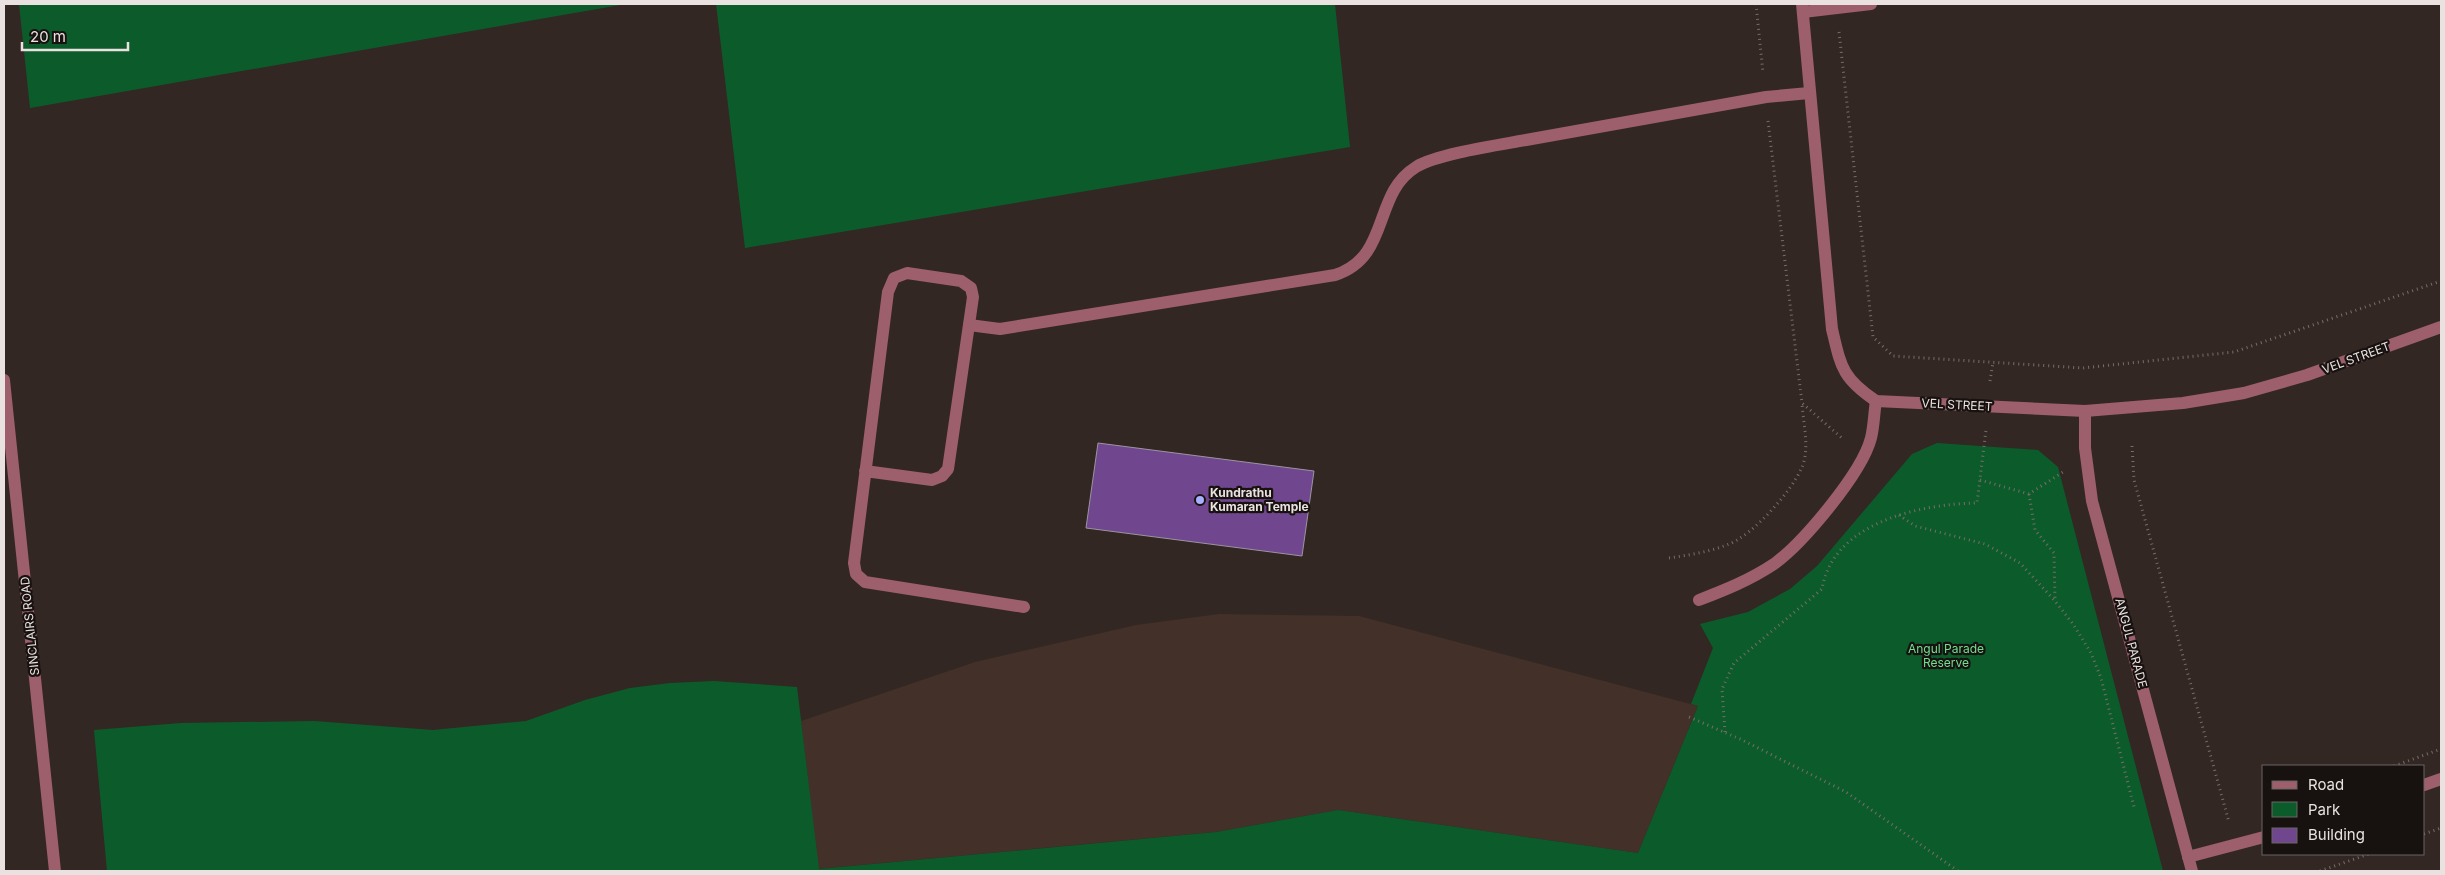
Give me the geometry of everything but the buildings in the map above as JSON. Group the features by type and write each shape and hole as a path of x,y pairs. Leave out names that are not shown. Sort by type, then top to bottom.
{"street":[{"path":"1698,600 1739,584 1775,563 1817,522 1851,479 1864,457 1871,438 1876,401 1856,387 1841,365 1832,329 1802,8 1836,8 1871,4"},
{"path":"969,325 1000,329 1335,275 1348,271 1361,261 1370,247 1394,188 1407,173 1426,162 1500,145 1766,97 1809,93"},
{"path":"865,472 932,480 942,476 948,469 973,298 970,288 961,281 907,273 894,278 888,292 865,472 854,563 856,574 865,582 1024,607"},
{"name":"VEL STREET","path":"1876,401 2085,412 2183,403 2244,393 2307,375 2441,327"},
{"name":"SINCLAIRS ROAD","path":"4,380 56,871"},
{"name":"ANGUL PARADE","path":"2085,412 2085,448 2092,501 2192,871"},
{"path":"2425,785 2441,778"},
{"path":"2188,857 2262,837"}],"path":[{"path":"1669,558 1698,554 1731,544 1768,515 1802,467 1805,450 1802,403 1756,4"},
{"path":"1836,8 1873,337 1893,356 2083,368 2234,352 2441,281"},
{"path":"1725,732 1722,689 1734,663 1822,589 1824,577 1836,555 1852,538 1873,525 1899,515 1960,503 1977,503 1986,445 1986,406 1993,362"},
{"path":"1802,403 1864,457"},
{"path":"2132,446 2134,480 2236,844"},
{"path":"1980,480 2029,494 2063,472 2085,448"},
{"path":"2029,494 2035,530 2054,553 2056,601"},
{"path":"1899,515 1915,526 1985,544 2020,563 2056,601 2091,653 2101,678 2134,806"},
{"path":"1689,717 1725,732 1846,792 1958,871"},
{"path":"2397,765 2441,749"},
{"path":"2425,834 2441,828"},
{"path":"2320,871 2366,855"}],"shaded area":[{"path":"1219,614 1359,616 1698,706 1638,853 1338,810 1216,832 818,869 801,721 975,662 1136,625"}],"green space":[{"path":"19,4 626,4 30,108"},
{"path":"716,4 1335,4 1350,147 745,248"},
{"name":"Angul Parade Reserve","path":"1937,443 2038,450 2058,467 2163,871 107,871 94,730 181,723 314,721 433,730 526,721 585,700 630,688 670,683 714,681 797,687 819,869 1216,832 1338,810 1638,853 1698,706 1691,704 1713,648 1700,624 1748,612 1790,589 1817,566 1912,454"}],"place":[{"name":"Kundrathu Kumaran Temple","path":"1200,500"}]}
